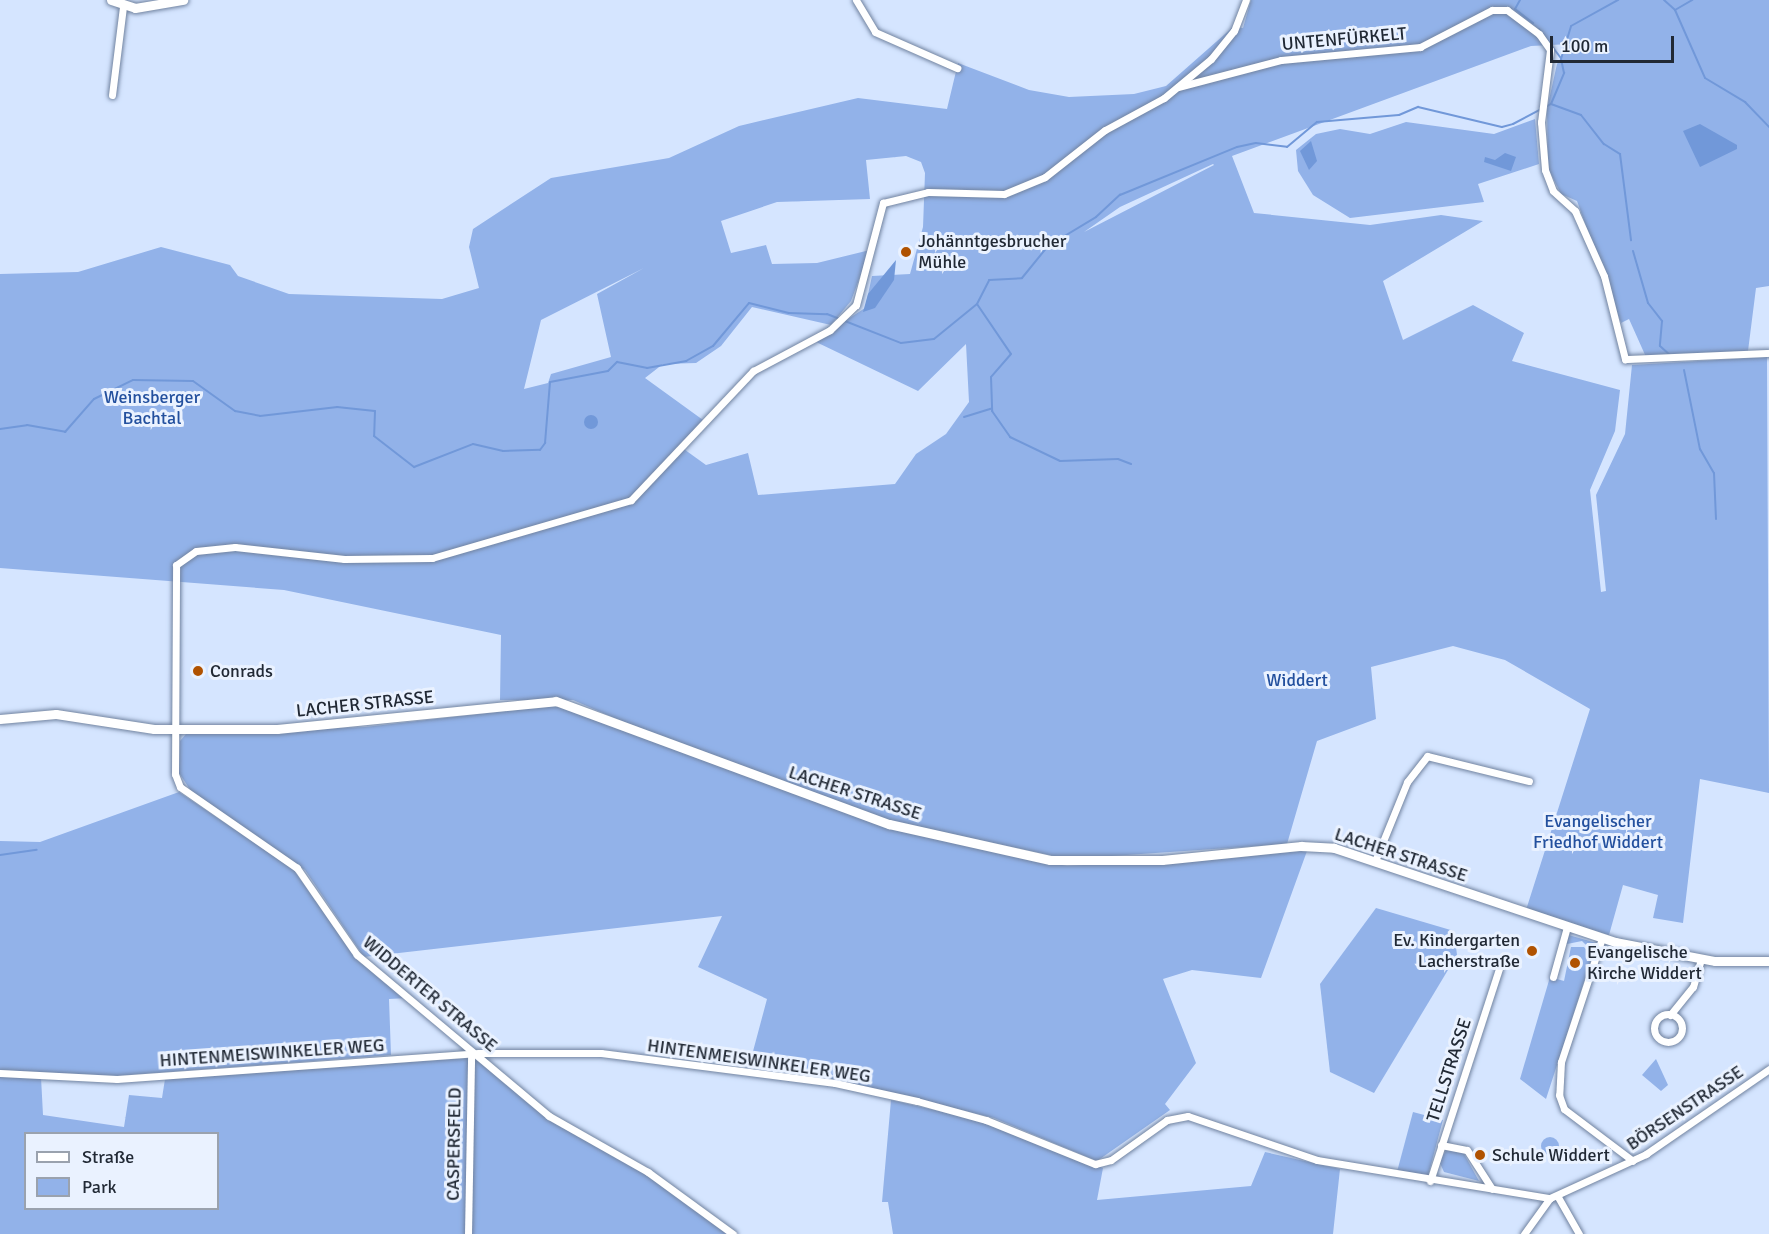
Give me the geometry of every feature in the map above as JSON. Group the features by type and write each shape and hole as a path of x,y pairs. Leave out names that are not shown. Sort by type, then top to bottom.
{"street":[{"path":"111,0 123,7 183,0"},
{"path":"856,0 870,28 957,68"},
{"path":"176,729 174,575 184,556 210,548 249,547 344,559 432,558 616,507 647,489 753,371 836,325 844,317 863,291 883,203 928,192 992,195 1024,188 1178,87 1229,40 1245,0"},
{"path":"112,95 123,7"},
{"name":"UNTENFÜRKELT","path":"1178,87 1281,60 1420,47 1498,8 1529,26 1548,46 1552,64 1542,115 1548,181 1575,211 1585,233 1629,361 1769,353"},
{"name":"LACHER STRASSE","path":"0,719 56,714 176,729 354,725 556,701 889,824 1050,860 1162,860 1310,845 1376,861 1602,938 1701,959 1769,961"},
{"name":"WIDDERTER STRASSE","path":"176,729 180,787 297,868 357,955 556,1121 648,1172 732,1234"},
{"path":"1376,861 1407,782 1428,756 1529,782"},
{"path":"1553,978 1568,927"},
{"path":"1602,938 1561,1062 1559,1095 1564,1110 1633,1161"},
{"path":"1670,1015 1682,1030 1676,1040 1665,1042 1656,1036 1655,1023 1670,1015 1693,987 1701,959"},
{"name":"TELLSTRASSE","path":"1430,1181 1499,969"},
{"name":"HINTENMEISWINKELER WEG","path":"0,1072 125,1079 474,1054 601,1053 835,1083 973,1115 1095,1164 1111,1160 1167,1120 1188,1116 1305,1157 1430,1181 1550,1198"},
{"name":"CASPERSFELD","path":"468,1234 474,1054"},
{"name":"BÖRSENSTRASSE","path":"1550,1198 1558,1197 1633,1161 1769,1069"},
{"path":"1441,1145 1467,1150 1492,1189"},
{"path":"1558,1197 1579,1234"},
{"path":"1524,1234 1550,1198"}],"green space":[{"path":"1251,0 1769,0 1769,286 1756,288 1748,351 1646,357 1629,319 1621,323 1577,201 1561,194 1548,168 1547,109 1557,64 1570,44 1531,46 1232,156 1254,213 1370,225 1441,215 1483,221 1383,281 1403,340 1473,305 1524,333 1512,361 1620,390 1615,431 1590,490 1601,592 1606,591 1596,495 1625,434 1632,365 1767,357 1769,793 1700,779 1683,923 1653,918 1658,895 1623,885 1609,935 1526,910 1590,709 1505,660 1453,646 1371,667 1376,719 1317,741 1287,844 1068,859 891,821 702,756 573,700 500,700 501,635 284,590 0,568 0,274 78,272 161,247 230,265 238,276 289,294 442,299 479,288 469,247 473,229 551,178 669,158 739,126 858,98 947,109 958,63 1029,90 1069,97 1134,94 1166,86 1233,27 1243,28","holes":["906,156 921,162 925,173 923,227 910,274 872,276 865,308 814,341 918,391 966,344 969,402 946,434 916,454 895,484 758,495 748,453 706,465 681,447 703,420 645,378 663,364 696,363 721,346 752,307 831,325 851,301 870,250 817,263 772,264 766,245 731,253 721,221 777,202 870,199 866,160","1214,165 1084,232 1120,207","644,268 597,294 611,357 551,374 548,383 524,389 541,320"]},
{"path":"1535,119 1539,164 1478,184 1484,202 1350,218 1313,195 1298,171 1296,150 1316,134 1340,129 1370,134 1406,122 1494,134"},
{"path":"559,705 888,828 1067,866 1307,851 1261,978 1192,970 1163,979 1196,1063 1165,1104 1170,1110 1097,1161 994,1118 871,1088 748,1070 767,999 698,967 722,916 364,957 305,870 193,794 179,773 180,741 186,734 365,727"},
{"path":"179,792 293,869 358,961 408,998 389,999 391,1055 102,1077 0,1070 0,841 40,842"},
{"path":"1376,908 1454,931 1457,955 1374,1093 1330,1072 1320,984"},
{"path":"1565,934 1600,944 1596,955 1582,941 1562,945"},
{"path":"1571,947 1584,947 1592,957 1546,1099 1520,1079 1550,977 1564,981"},
{"path":"470,1058 480,1060 556,1124 636,1168 729,1234 0,1234 0,1075 41,1077 43,1115 124,1127 129,1095 162,1098 165,1079"},
{"path":"1656,1059 1668,1085 1661,1091 1642,1075"},
{"path":"891,1100 977,1120 1103,1168 1097,1200 1251,1186 1265,1152 1340,1169 1333,1234 893,1234 888,1202 882,1202"},
{"path":"1413,1112 1443,1120 1427,1180 1397,1172"},
{"path":"1550,1137 1556,1140 1559,1146 1556,1152 1550,1155 1544,1152 1541,1146 1544,1140"},
{"path":"1448,1148 1463,1152 1479,1181 1444,1172 1439,1161"}],"shaded area":[{"path":"1700,124 1737,145 1737,149 1700,167 1683,131"},
{"path":"1311,141 1317,161 1309,170 1300,151"},
{"path":"1505,153 1516,157 1511,171 1484,162 1485,157 1495,160"},
{"path":"896,260 894,280 875,308 863,312 868,294"},
{"path":"591,415 596,417 598,422 596,427 591,429 586,427 584,422 586,417"}],"waterway":[{"path":"1520,0 1515,9 1533,23"},
{"path":"0,429 27,425 65,432 94,399 133,380 193,381 235,411 260,416 337,407 375,411 374,436 414,467 473,444 503,451 540,450 545,443 550,382 608,371 617,362 647,368 686,361 713,346 749,303 789,313 827,314 901,343 934,339 977,304 989,280 1022,278 1048,246 1096,217 1120,195 1237,147 1256,143 1287,147 1317,122 1399,115 1418,107 1502,127 1513,124 1551,104 1564,73 1561,59 1571,26 1618,0"},
{"path":"1664,0 1675,10 1692,0"},
{"path":"1675,10 1705,78 1745,102 1769,127"},
{"path":"1539,29 1561,58"},
{"path":"1551,104 1581,115 1604,144 1620,154 1631,240"},
{"path":"1633,251 1648,303 1662,321 1660,346 1670,355"},
{"path":"977,304 1011,354 991,377 992,411 1010,437 1060,461 1118,459 1131,464"},
{"path":"1684,370 1700,449 1714,473 1716,519"},
{"path":"964,417 991,409"},
{"path":"0,855 37,850"}],"place":[{"name":"Johänntgesbrucher Mühle","path":"906,252"},
{"name":"Conrads","path":"198,671"},
{"name":"Ev. Kindergarten Lacherstraße","path":"1532,951"},
{"name":"Evangelische Kirche Widdert","path":"1575,963"},
{"name":"Schule Widdert","path":"1480,1155"}],"park label":[{"name":"Weinsberger Bachtal","path":"152,408"},
{"name":"Widdert","path":"1297,680"},
{"name":"Evangelischer Friedhof Widdert","path":"1598,832"}]}
